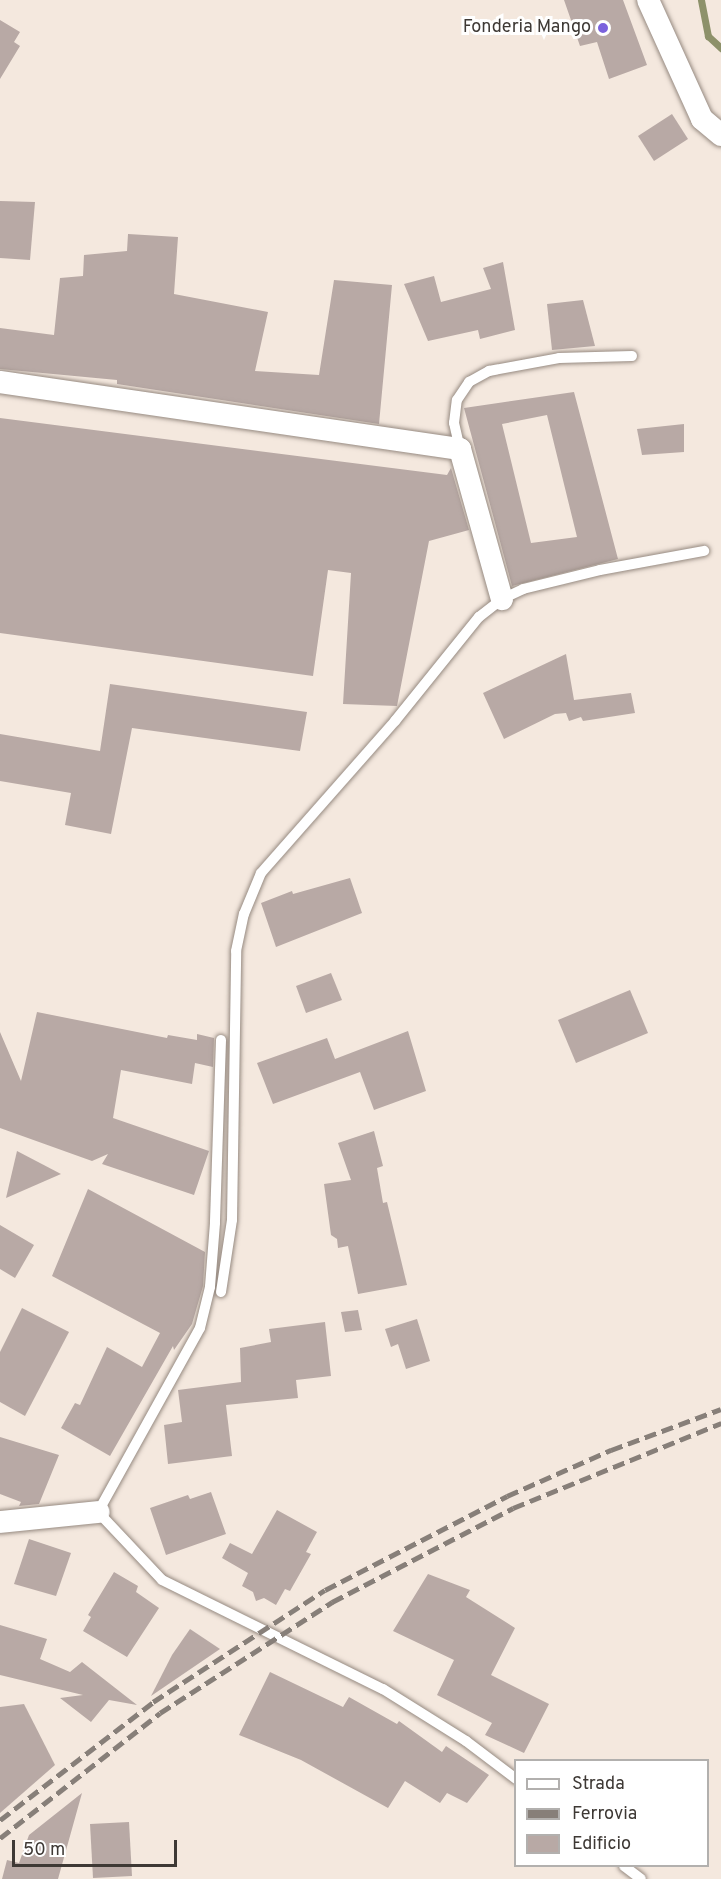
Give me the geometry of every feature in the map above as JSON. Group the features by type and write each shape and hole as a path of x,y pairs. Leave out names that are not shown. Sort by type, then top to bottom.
{"street":[{"path":"648,0 702,119 721,135"},
{"path":"0,382 460,449 502,599"},
{"path":"0,1522 98,1512"}],"lane":[{"path":"460,449 454,423 457,400 469,382 489,371 559,358 632,356"},
{"path":"221,1292 232,1220 236,951 244,914 261,873 395,721 479,617 502,599 523,589 600,570 704,550"},
{"path":"221,1040 215,1223 210,1287 200,1328 98,1512 162,1580 383,1689 466,1741 514,1777"},
{"path":"625,1867 640,1879"}],"building":[{"name":"Fonderia Mango","path":"564,0 623,0 647,65 609,79 597,42 580,46"},
{"path":"0,20 20,32 14,42 20,46 0,79"},
{"path":"672,114 688,139 654,161 638,136"},
{"path":"0,201 35,202 30,260 0,258"},
{"path":"128,234 178,237 174,294 268,312 255,371 319,375 334,280 392,285 379,424 117,384 117,380 0,369 0,328 54,335 60,278 83,276 84,255 127,251"},
{"path":"503,262 515,330 480,339 478,330 428,341 404,284 434,276 441,302 491,289 483,268"},
{"path":"583,300 595,346 552,350 547,304"},
{"path":"574,392 618,559 512,586 464,408","holes":["547,415 577,537 531,543 502,424"]},
{"path":"0,418 447,475 451,468 469,530 429,541 397,706 343,704 351,573 328,570 313,676 0,633"},
{"path":"684,424 684,452 642,455 637,429"},
{"path":"566,654 574,700 631,693 635,713 583,721 581,717 569,721 566,713 555,714 504,739 483,693"},
{"path":"110,684 307,712 300,751 132,728 111,834 65,825 71,793 0,781 0,734 100,751"},
{"path":"350,878 362,913 276,947 261,903 292,891 293,894"},
{"path":"331,973 342,1000 306,1013 296,986"},
{"path":"630,990 648,1033 576,1063 558,1020"},
{"path":"37,1012 167,1038 168,1035 197,1040 197,1034 214,1038 213,1067 195,1063 192,1084 121,1070 113,1118 209,1151 194,1195 102,1164 108,1154 92,1161 0,1128 0,1032 21,1081"},
{"path":"408,1031 426,1091 374,1110 360,1072 273,1104 257,1063 327,1038 335,1059"},
{"path":"374,1131 383,1166 377,1168 383,1203 387,1202 407,1285 358,1294 348,1246 338,1248 337,1239 331,1235 324,1184 351,1180 338,1143"},
{"path":"17,1151 61,1174 6,1198"},
{"path":"88,1189 205,1252 203,1286 192,1324 174,1350 173,1346 110,1456 61,1428 75,1403 80,1405 107,1347 142,1367 160,1333 52,1276"},
{"path":"0,1225 34,1245 15,1278 0,1269"},
{"path":"22,1308 69,1332 25,1416 0,1402 0,1352"},
{"path":"358,1310 362,1330 345,1332 341,1312"},
{"path":"417,1319 430,1361 406,1369 398,1344 391,1347 385,1329"},
{"path":"325,1322 331,1376 296,1380 298,1398 226,1405 232,1456 168,1464 164,1425 182,1422 178,1390 241,1382 240,1348 271,1342 269,1329"},
{"path":"0,1437 59,1455 39,1504 19,1506 21,1502 0,1494"},
{"path":"211,1492 226,1534 166,1555 150,1508 188,1495 190,1499"},
{"path":"277,1510 317,1532 306,1552 311,1554 290,1591 285,1589 276,1605 264,1598 256,1601 253,1592 242,1586 248,1573 222,1558 230,1543 252,1554"},
{"path":"29,1539 71,1553 56,1596 14,1584"},
{"path":"114,1572 138,1586 136,1592 159,1608 127,1657 83,1631 91,1617 88,1615"},
{"path":"428,1574 470,1590 466,1597 515,1628 491,1675 549,1704 524,1753 485,1735 492,1723 437,1695 454,1660 393,1631"},
{"path":"0,1625 47,1639 40,1659 70,1672 82,1662 137,1705 109,1700 91,1722 60,1698 83,1695 0,1675"},
{"path":"190,1629 220,1649 151,1696 172,1655"},
{"path":"270,1672 343,1707 349,1697 397,1724 399,1721 442,1752 446,1746 489,1775 467,1803 447,1793 440,1803 405,1781 388,1808 301,1760 239,1735"},
{"path":"24,1704 55,1765 0,1813 0,1707"},
{"path":"82,1793 58,1879 2,1879 7,1860 19,1863 29,1835"},
{"path":"129,1822 132,1876 93,1878 90,1824"}],"waterway":[{"path":"701,0 708,36 721,48"}],"railway":[{"path":"0,1820 153,1702 325,1590 507,1496 611,1450 721,1409"},
{"path":"0,1838 160,1713 332,1602 513,1508 721,1423"}],"place":[{"name":"Fonderia Mango","path":"603,28"}]}
